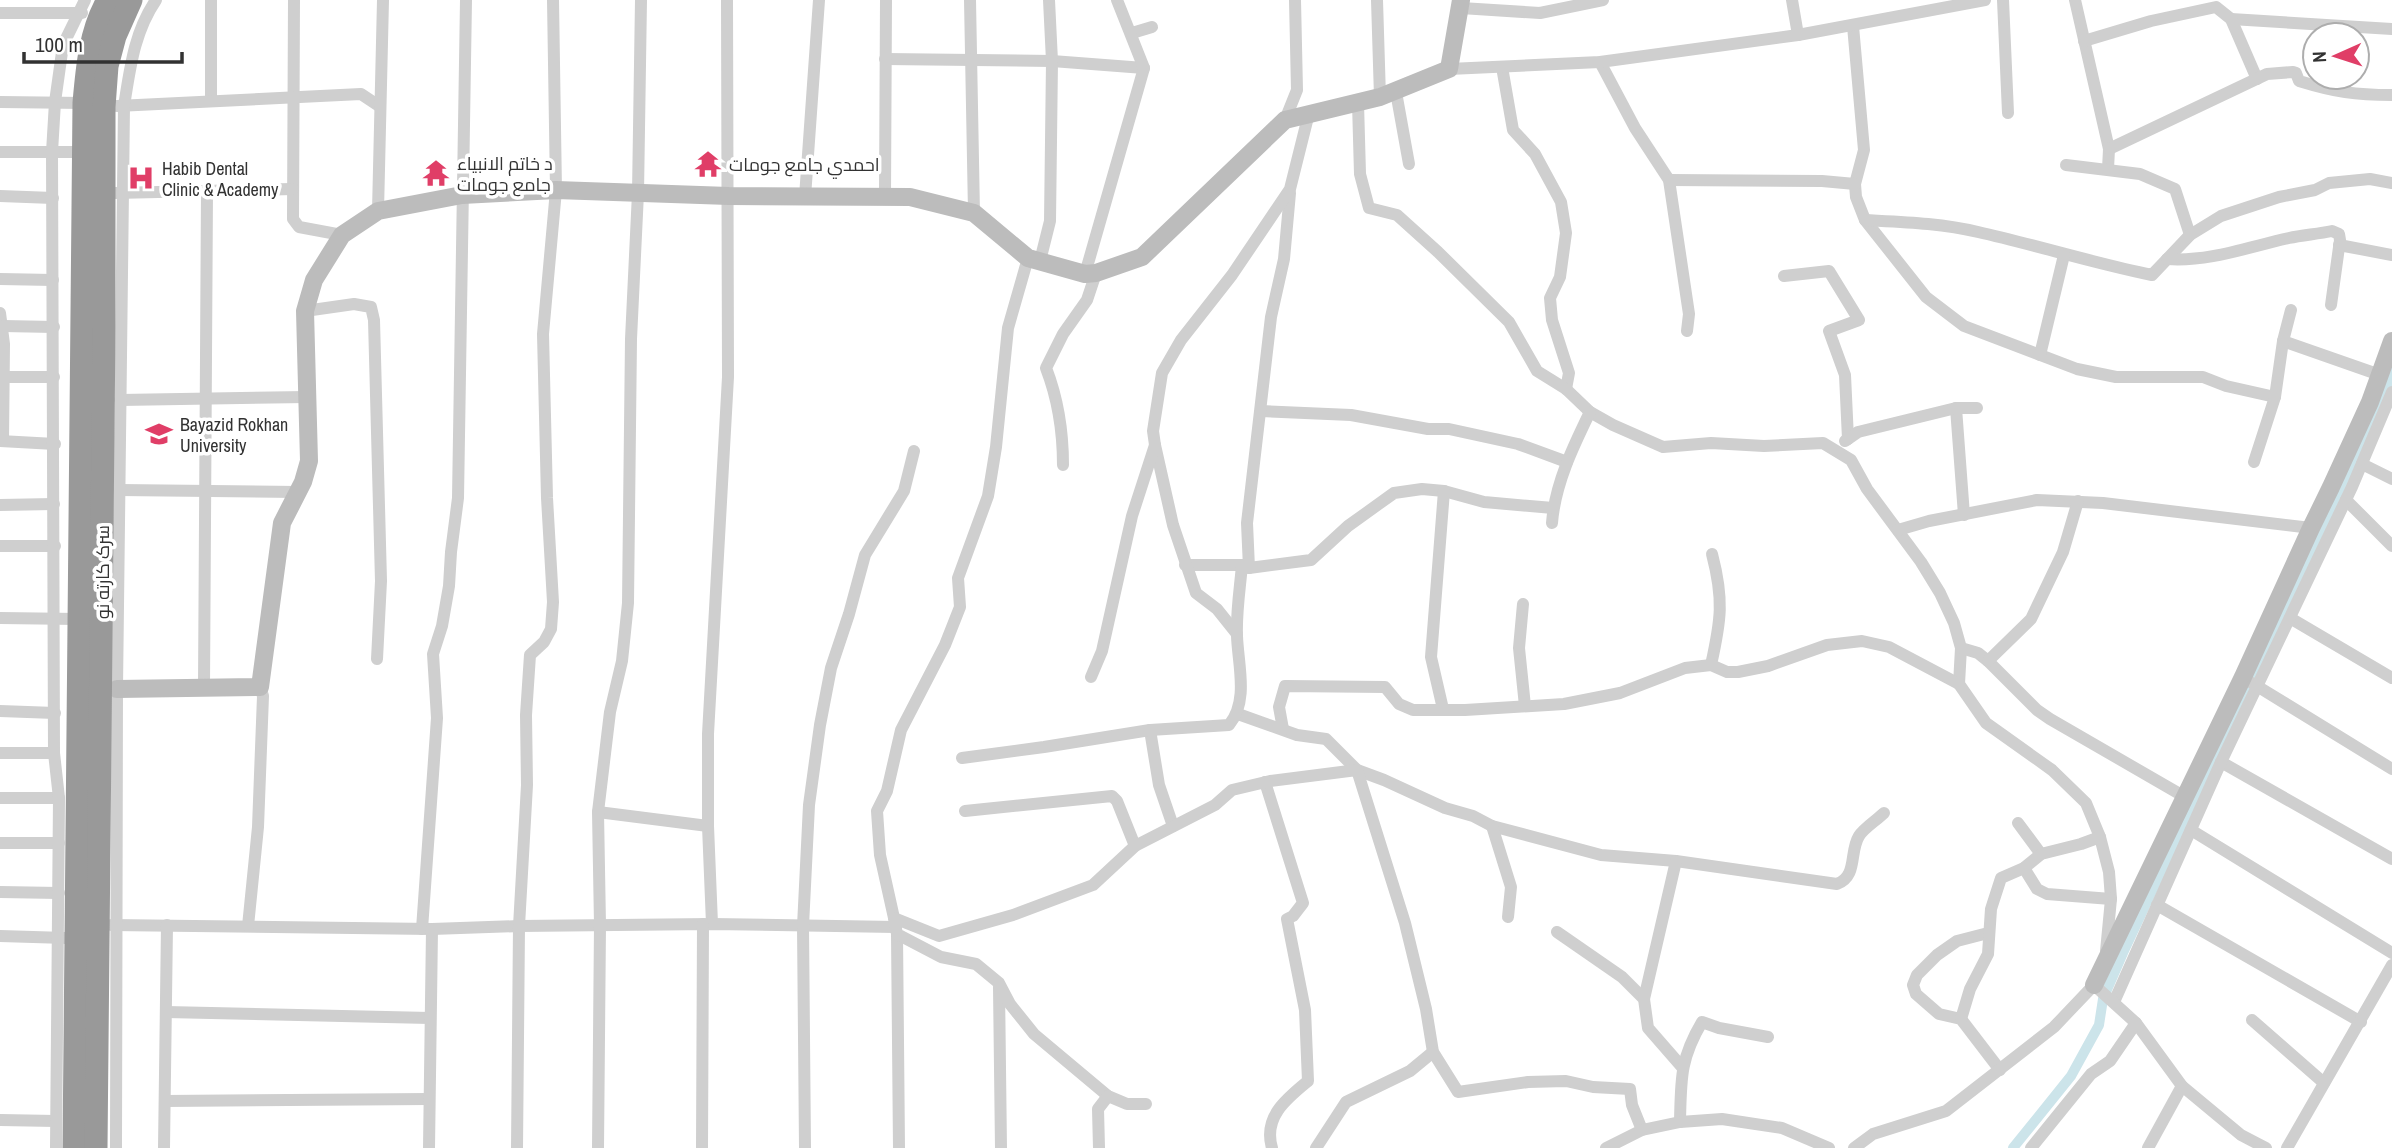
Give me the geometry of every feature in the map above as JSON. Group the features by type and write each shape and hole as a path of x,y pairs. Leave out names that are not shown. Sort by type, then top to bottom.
{"highway":[{"name":"سرک کارته نو","path":"96,1148 108,925 104,105 107,66 115,36 131,0"},
{"name":"سرک کارته نو","path":"74,1148 68,938 78,619 103,192 82,152 104,105 87,62 93,6"}],"street":[{"path":"104,105 132,55 146,15 156,0"},
{"path":"211,0 211,101"},
{"path":"294,0 292,96 295,224 342,235"},
{"path":"378,211 383,0"},
{"path":"429,1148 430,1018 427,929 437,718 433,654 442,626 449,586 458,498 466,0"},
{"path":"517,1148 519,926 527,785 526,715 530,655 544,642 551,629 553,602 547,498 544,334 556,190 552,0"},
{"path":"598,1148 598,812 610,712 622,662 628,603 631,339 638,193 641,0"},
{"path":"702,1148 708,734 728,377 727,0"},
{"path":"805,197 819,0"},
{"path":"885,196 886,0"},
{"path":"970,0 974,213"},
{"path":"899,1148 895,927 880,855 877,811 887,791 901,730 945,645 960,607 958,578 988,496 1003,389 1007,328 1050,221 1052,61 1049,0"},
{"path":"1063,465 1063,436 1053,386 1046,368 1063,334 1087,300 1090,273 1144,68 1117,0"},
{"path":"248,926 258,827 262,708 260,687 282,523 303,482 309,461 304,311 314,281 342,235 378,211 462,195 556,190 729,196 910,197 974,213 1034,260 1090,273 1142,257 1285,120 1297,90 1295,0"},
{"path":"1377,0 1388,94 1409,164"},
{"path":"1449,69 1461,4 1540,13 1603,0"},
{"path":"1792,0 1798,35"},
{"path":"1285,120 1388,94 1449,69 1600,62 1798,35 1985,0"},
{"path":"2003,0 2008,113"},
{"path":"2075,0 2109,149 2108,169"},
{"path":"0,13 93,6"},
{"path":"56,1148 68,938 59,893 59,798 54,753 52,152 55,102 63,45 93,6"},
{"path":"2084,41 2151,21 2216,6 2231,19 2257,79"},
{"path":"2231,19 2392,29"},
{"path":"1853,26 1864,150 1855,184 1856,197 1865,219 1926,297 1964,326 2077,369 2116,377 2203,377 2226,386 2275,397"},
{"path":"1132,33 1152,27"},
{"path":"885,59 1052,61 1144,68"},
{"path":"1600,62 1635,128 1669,180 1689,314 1686,331"},
{"path":"1502,67 1513,130 1535,154 1561,202 1566,233 1560,277 1550,298 1552,320 1569,373 1566,389"},
{"path":"2109,149 2267,74 2293,72 2299,81 2353,95 2392,95"},
{"path":"0,102 104,105 361,94 379,106"},
{"path":"1359,103 1360,174 1369,208 1397,215 1438,252 1509,322 1537,371 1566,389 1590,412 1663,447 1712,443 1764,446 1823,443 1851,460 1867,489 1940,593 1954,623 1961,649 1959,684"},
{"path":"962,758 1150,730 1229,726 1238,714 1241,678 1237,634 1247,523 1271,317 1284,259 1290,189 1308,113"},
{"path":"0,152 82,152"},
{"path":"2066,165 2140,174 2175,189 2190,235"},
{"path":"1669,180 1822,181 1855,184"},
{"path":"1865,219 1929,224 1977,232 2064,256 2152,275 2190,235 2221,216 2279,197 2315,190 2329,183 2370,180 2392,183"},
{"path":"116,1148 108,925 117,689 120,400 103,192 293,189"},
{"path":"1237,634 1217,609 1196,593 1173,525 1153,432 1162,373 1181,340 1233,275 1290,189"},
{"path":"204,687 207,191"},
{"path":"0,196 53,198"},
{"path":"2167,259 2186,261 2222,256 2289,238 2332,232 2339,234 2339,245 2331,305"},
{"path":"2339,245 2392,255"},
{"path":"2040,355 2064,256"},
{"path":"1784,275 1829,271 1859,320 1829,331 1845,374 1848,439"},
{"path":"0,279 53,280"},
{"path":"304,311 354,304 371,307 374,320 380,581 377,659"},
{"path":"2254,462 2275,397 2283,341 2291,310"},
{"path":"54,327 1,320 1,441 55,444"},
{"path":"2283,341 2380,375"},
{"path":"2103,969 2185,797 2250,682 2290,618 2340,493 2392,341"},
{"path":"3,377 54,377"},
{"path":"2114,1002 2221,762 2311,528 2362,464 2388,411 2392,392"},
{"path":"120,400 307,397"},
{"path":"1956,408 1964,515"},
{"path":"1833,450 1858,432 1956,408 1978,408"},
{"path":"1261,411 1350,415 1429,429 1449,429 1518,444 1567,462"},
{"path":"1552,523 1553,508 1567,462 1590,412"},
{"path":"1091,677 1102,651 1132,516 1155,445"},
{"path":"805,1148 803,926 809,805 831,668 865,555 904,491 914,450"},
{"path":"2362,464 2392,479"},
{"path":"1185,565 1245,567 1311,560 1348,526 1394,493 1422,489 1444,491 1484,502 1553,508"},
{"path":"119,490 297,492"},
{"path":"1443,709 1431,657 1444,491"},
{"path":"2340,493 2392,546"},
{"path":"1898,530 2037,500 2078,501 2311,528"},
{"path":"1988,661 2032,619 2063,552 2078,501"},
{"path":"0,505 54,504"},
{"path":"0,546 55,546"},
{"path":"1711,665 1721,621 1720,583 1712,554"},
{"path":"1523,604 1519,648 1524,706"},
{"path":"0,618 78,619"},
{"path":"2290,618 2392,678"},
{"path":"1283,729 1279,707 1285,686 1385,687 1399,704 1413,710 1564,704 1608,696 1685,668 1711,665 1727,672 1738,672 1768,666 1827,645 1862,641 1889,647 1959,684 1986,723 2052,770 2086,803 2100,837 2109,872 2111,900 2108,941 2099,989 1946,1111 1873,1134 1854,1148"},
{"path":"1961,649 1978,653 2037,710 2050,719 2185,797"},
{"path":"2250,682 2392,769"},
{"path":"117,689 260,687"},
{"path":"0,711 55,713"},
{"path":"1238,714 1297,735 1326,739 1357,770 1405,923 1426,1009 1433,1052 1458,1092 1528,1082 1566,1080 1593,1087 1630,1089 1632,1105 1642,1130"},
{"path":"1150,730 1159,785 1173,826"},
{"path":"0,753 54,753"},
{"path":"2221,762 2392,859"},
{"path":"108,925 427,929 707,924 895,927 939,936 1013,915 1093,885 1135,846 1215,805 1232,790 1265,782 1357,770 1492,826 1601,855 1676,861 1837,884 1844,881 1850,872 1859,836 1884,813"},
{"path":"1265,782 1303,903 1293,916 1287,919 1305,1010 1308,1081 1276,1109 1270,1127 1272,1148"},
{"path":"965,811 1112,796 1117,801 1135,846"},
{"path":"0,798 59,798"},
{"path":"598,812 708,825"},
{"path":"2018,823 2041,854"},
{"path":"1492,826 1511,887 1508,917"},
{"path":"2191,830 2392,953"},
{"path":"1961,1019 1970,989 1988,954 1991,909 2001,878 2024,868 2041,854 2081,845 2100,837"},
{"path":"0,843 59,843"},
{"path":"1676,861 1644,999 1648,1027 1682,1066"},
{"path":"2024,868 2037,890 2048,894 2111,900"},
{"path":"0,892 59,893"},
{"path":"2157,905 2361,1022"},
{"path":"164,1148 167,925"},
{"path":"895,927 941,957 976,964 999,983 1010,1004 1034,1034 1108,1096 1127,1104 1146,1104"},
{"path":"1557,932 1622,977 1644,999"},
{"path":"1988,933 1957,941 1937,955 1917,975 1913,985 1916,993 1939,1014 1961,1019 2000,1070"},
{"path":"0,936 68,938"},
{"path":"2287,1148 2392,965"},
{"path":"999,983 1001,1148"},
{"path":"2099,989 2136,1023 2182,1086 2241,1135 2266,1148"},
{"path":"166,1012 430,1018"},
{"path":"2252,1020 2324,1083"},
{"path":"1680,1122 1682,1066 1687,1047 1702,1021 1719,1028 1768,1037"},
{"path":"2031,1148 2091,1074 2110,1060 2136,1023"},
{"path":"1316,1148 1346,1102 1410,1071 1433,1052"},
{"path":"2148,1148 2182,1086"},
{"path":"1099,1148 1098,1109 1108,1096"},
{"path":"165,1101 429,1099"},
{"path":"1606,1148 1642,1130 1680,1122 1722,1119 1782,1128 1829,1148"},
{"path":"0,1120 56,1121"},
{"path":"2234,1148 2241,1135"}],"waterway":[{"path":"2013,1148 2071,1076 2099,1025 2103,999 2123,953 2385,393 2392,370"}],"place":[{"name":"احمدي جامع جومات","path":"708,164"},
{"name":"د خاتم الانبیاء جامع جومات","path":"436,173"},
{"name":"Habib Dental Clinic & Academy","path":"141,178"},
{"name":"Bayazid Rokhan University","path":"159,434"}]}
